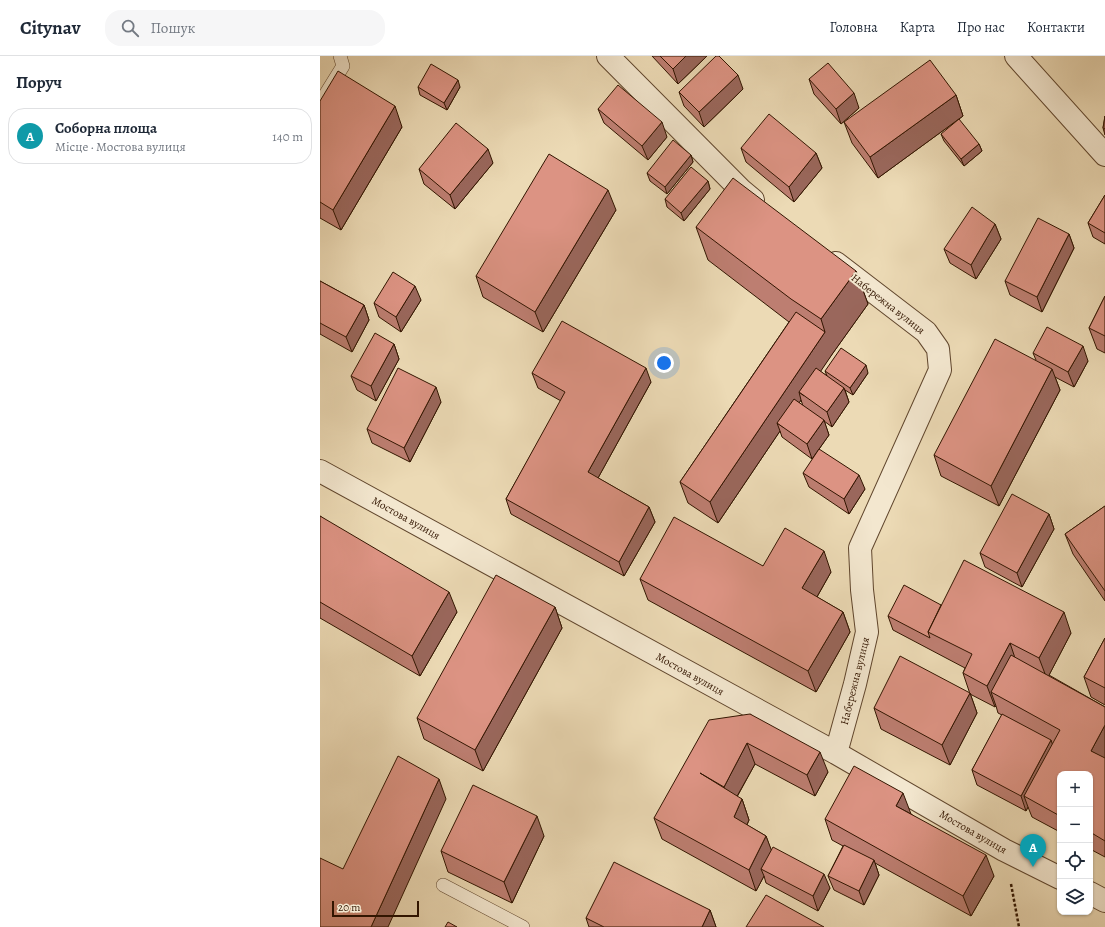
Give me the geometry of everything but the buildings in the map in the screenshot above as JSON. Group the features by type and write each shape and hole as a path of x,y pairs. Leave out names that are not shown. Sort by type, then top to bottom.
{"street":[{"path":"608,56 741,190 766,209"},
{"path":"1016,56 1105,155"},
{"name":"Набережна вулиця","path":"821,252 926,332 938,349 940,370 860,548 862,590 867,632 855,684 836,753"},
{"name":"Мостова вулиця","path":"320,471 836,753 1004,850 1057,876"},
{"path":"1093,895 1105,901"}],"lane":[{"path":"320,103 343,66 340,56"},
{"path":"443,885 523,927"}],"path":[{"path":"1004,850 1019,927"}],"place":[{"name":"Соборна площа","path":"1033,867"}]}
